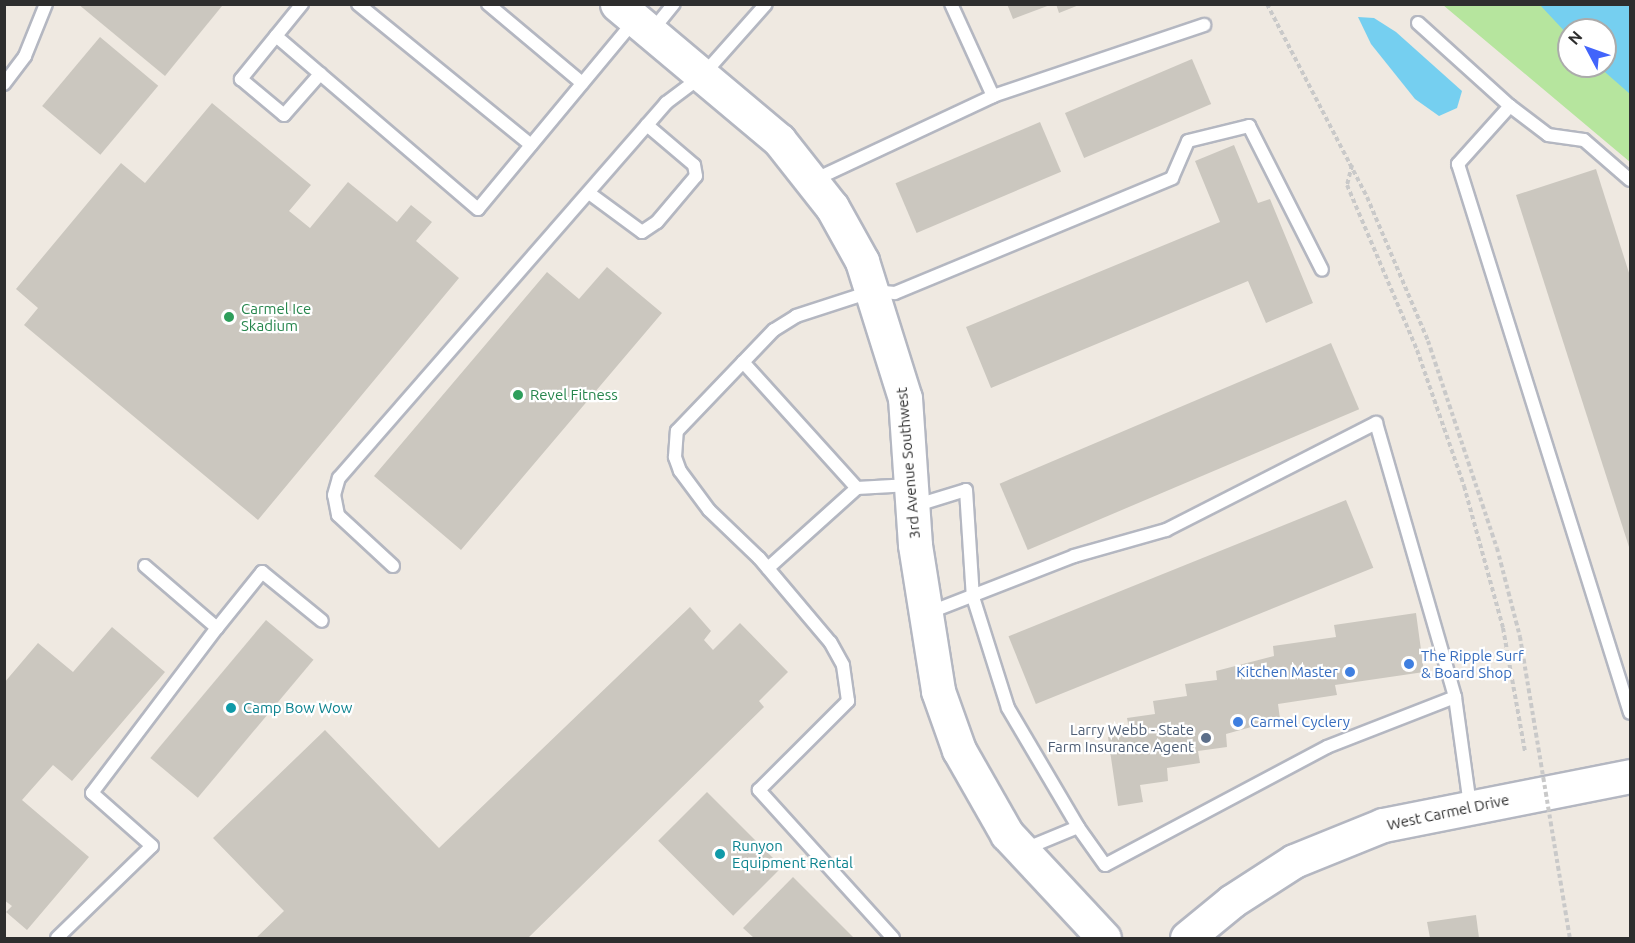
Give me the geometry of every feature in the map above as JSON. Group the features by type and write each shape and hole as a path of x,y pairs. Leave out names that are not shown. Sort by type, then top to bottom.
{"street":[{"name":"3rd Avenue Southwest","path":"634,19 771,133 812,180 857,252 873,291 905,398 923,615 938,691 959,750 1021,850 1104,939"},
{"name":"West Carmel Drive","path":"1187,939 1232,901 1294,861 1383,825 1470,805 1630,776"}],"lane":[{"path":"4,84 25,56 46,4"},
{"path":"302,4 241,79 284,115 320,74"},
{"path":"358,4 531,145"},
{"path":"488,4 582,83"},
{"path":"276,36 478,209 634,19 674,4"},
{"path":"393,566 338,515 334,495 339,478 647,125 702,76 766,4"},
{"path":"951,4 993,96"},
{"path":"1418,23 1510,106 1548,135 1584,140 1630,180"},
{"path":"812,180 993,96 1204,25"},
{"path":"1510,106 1458,164 1629,690 1630,713"},
{"path":"589,193 642,232 657,222 696,176 694,165 647,125"},
{"path":"893,939 759,790 848,701 843,665 830,642 768,568 709,510 675,457 677,431 742,362 796,316 873,291 895,293 1172,178 1188,141 1250,126 1322,270"},
{"path":"742,362 857,488 912,495 966,490 973,597 1008,708 1078,827 1105,865 1327,747 1455,697"},
{"path":"923,615 1074,556 1166,530 1376,423 1455,697 1470,805"},
{"path":"768,568 857,488"},
{"path":"145,566 217,628"},
{"path":"57,939 152,846 92,792 262,572 322,621"},
{"path":"1021,850 1078,827"}],"path":[{"path":"1267,4 1352,165 1428,341 1497,548 1520,637 1570,939"},
{"path":"1352,165 1347,185 1417,350 1464,486 1503,628 1526,752"}],"green space":[{"path":"1443,5 1630,5 1630,162"}],"water":[{"path":"1540,5 1630,5 1630,94 1612,78 1617,78 1617,18 1557,18 1557,23"},
{"path":"1358,17 1374,18 1396,32 1462,91 1457,108 1439,116 1415,99 1371,44"}],"building":[{"path":"78,4 220,4 222,6 165,76"},
{"path":"1007,4 1050,4 1050,5 1013,19"},
{"path":"1056,4 1079,4 1079,5 1059,13"},
{"path":"100,37 158,86 100,155 42,106"},
{"path":"1192,59 1211,104 1084,158 1065,113"},
{"name":"Carmel Ice Skadium","path":"212,103 311,185 289,211 310,228 348,182 397,222 411,205 432,222 416,241 459,278 258,520 24,325 38,308 16,289 121,163 145,183"},
{"path":"1040,122 1061,172 917,233 895,183"},
{"path":"1234,145 1258,203 1270,199 1313,303 1266,323 1248,281 991,388 966,327 1220,222 1195,161"},
{"path":"1596,169 1630,276 1630,550 1516,195"},
{"name":"Revel Fitness","path":"607,267 662,313 461,550 374,476 547,272 579,299"},
{"path":"1331,343 1359,409 1028,550 1000,484"},
{"path":"1346,500 1373,568 1036,704 1009,636"},
{"path":"690,607 711,631 704,640 713,650 740,623 788,672 759,701 764,707 528,938 256,938 284,911 213,838 325,730 439,848"},
{"path":"1416,613 1424,672 1335,685 1337,695 1278,704 1280,719 1226,734 1227,747 1198,751 1200,763 1167,768 1168,781 1140,785 1143,802 1118,806 1108,737 1130,734 1127,718 1155,714 1153,701 1187,696 1185,684 1217,680 1216,671 1274,656 1273,646 1336,637 1334,625"},
{"name":"Camp Bow Wow","path":"266,620 313,660 198,798 150,758"},
{"path":"112,627 165,672 72,781 53,765 22,800 89,857 27,930 6,912 12,906 4,900 4,683 38,643 73,672"},
{"name":"Runyon Equipment Rental","path":"707,792 782,867 733,916 658,841"},
{"name":"Runyon Equipment Rental","path":"793,877 854,938 754,938 743,928"},
{"path":"1476,915 1479,938 1430,938 1427,922"}],"place":[{"name":"Carmel Ice Skadium","path":"229,317"},
{"name":"Revel Fitness","path":"518,395"},
{"name":"The Ripple Surf & Board Shop","path":"1409,664"},
{"name":"Kitchen Master","path":"1350,672"},
{"name":"Camp Bow Wow","path":"231,708"},
{"name":"Carmel Cyclery","path":"1238,722"},
{"name":"Larry Webb - State Farm Insurance Agent","path":"1206,738"},
{"name":"Runyon Equipment Rental","path":"720,854"}]}
